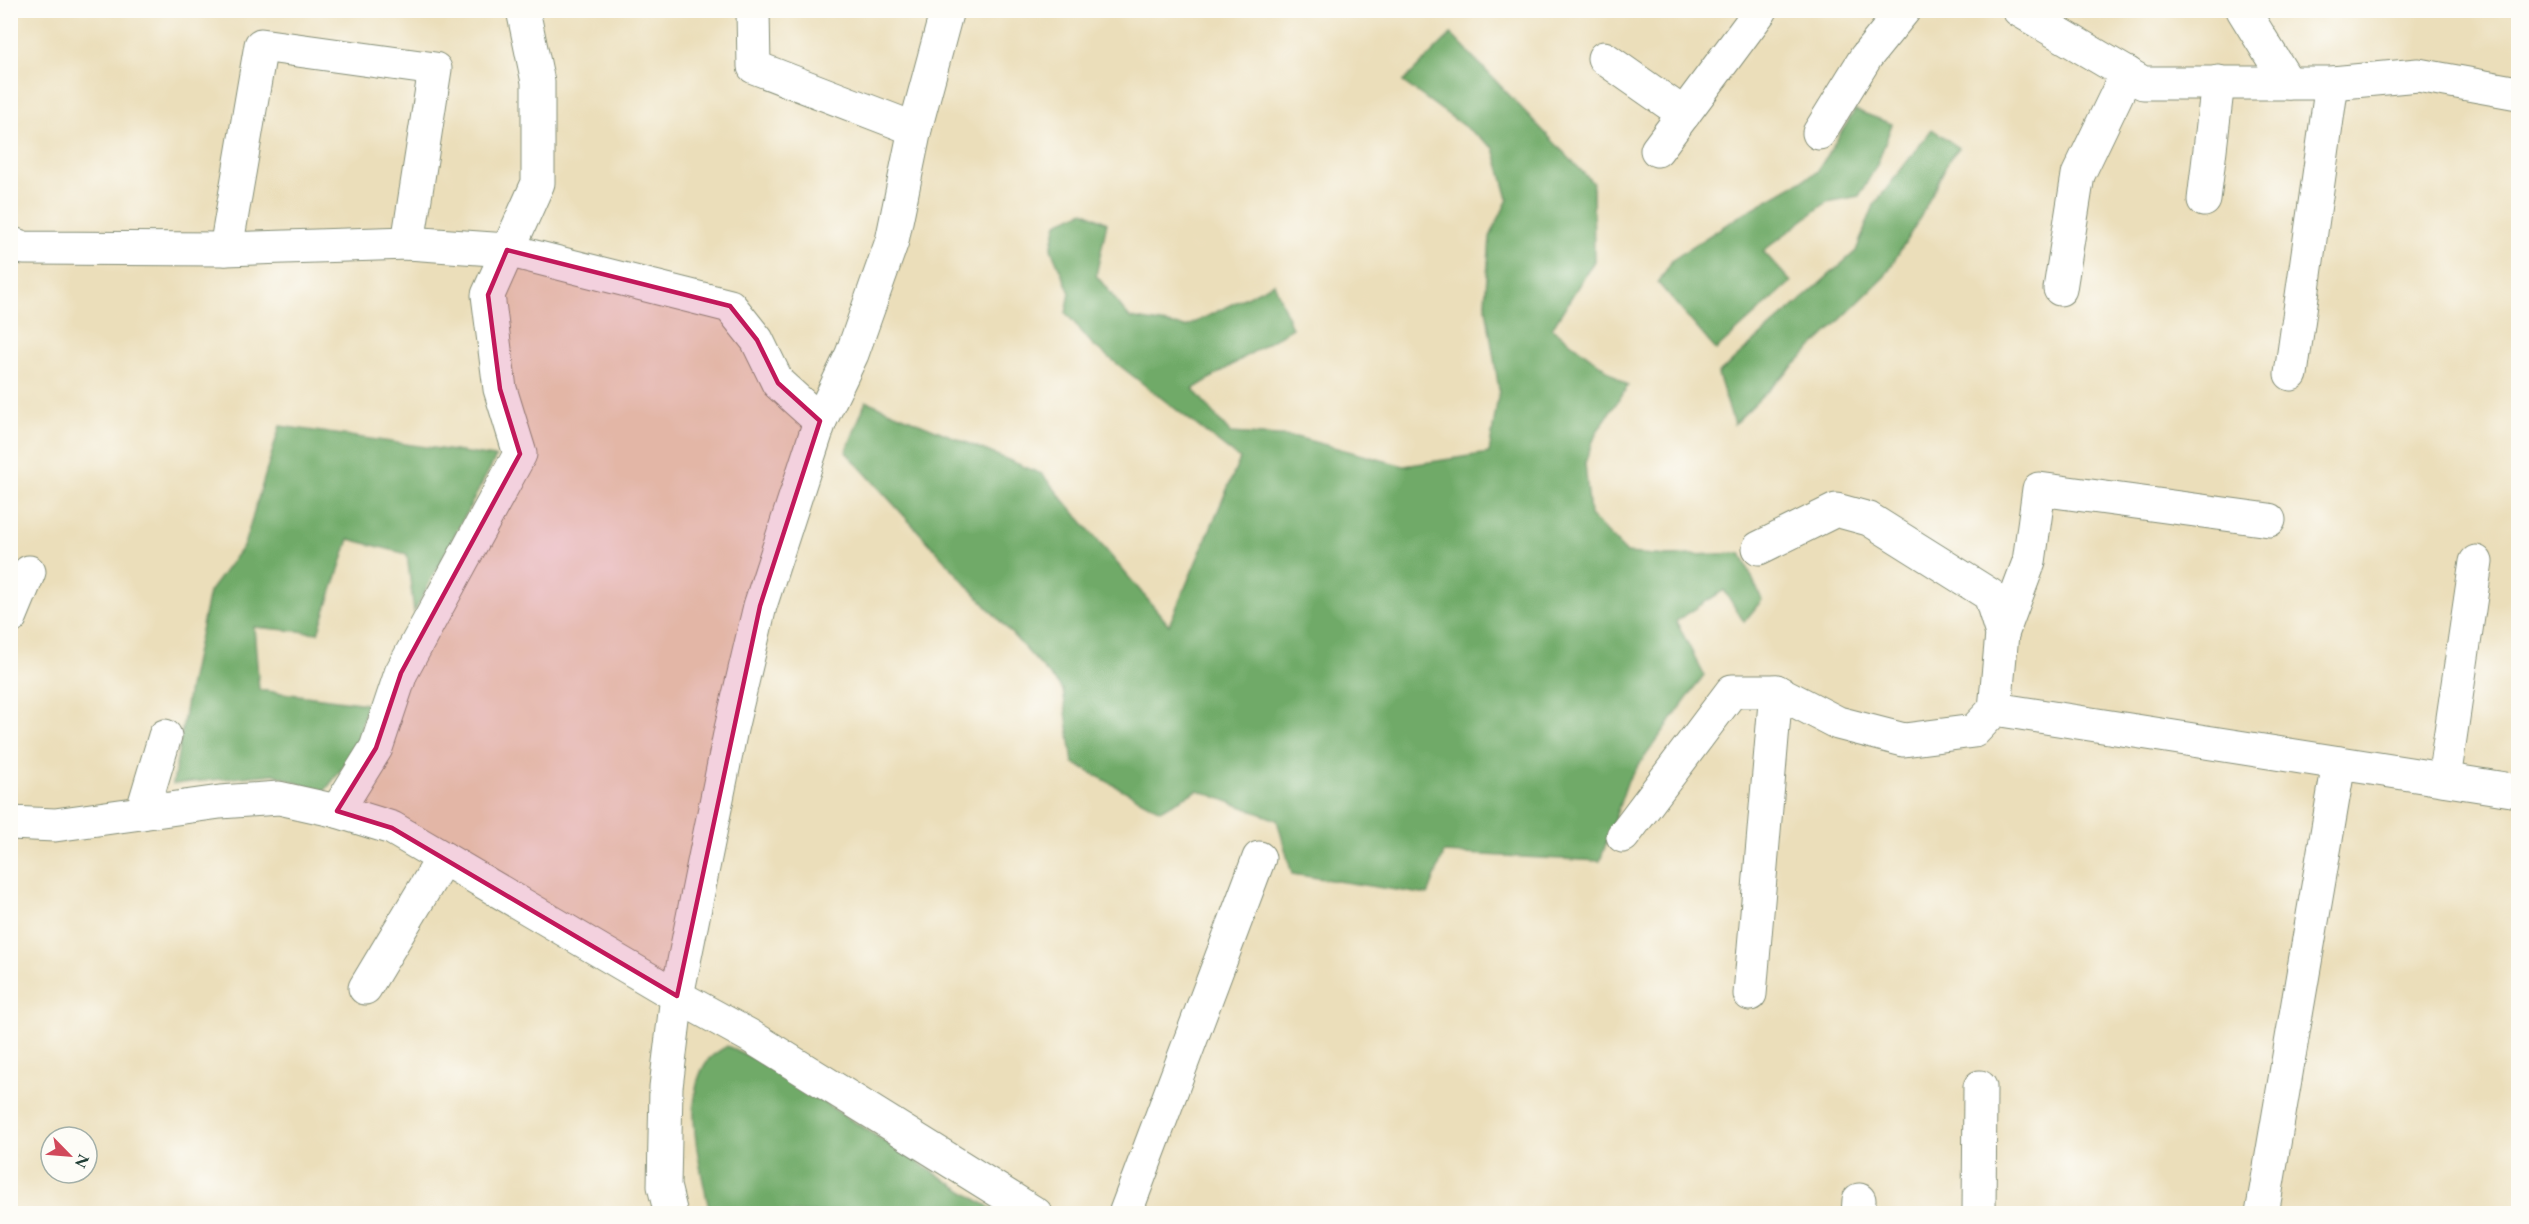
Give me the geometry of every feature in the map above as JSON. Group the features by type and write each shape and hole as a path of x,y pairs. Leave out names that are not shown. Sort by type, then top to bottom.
{"street":[{"path":"337,811 375,748 401,673 520,454 500,389 488,295 538,183 538,81 523,10"},
{"path":"753,10 754,67 915,129"},
{"path":"671,1214 664,1186 666,1087 677,996 731,729 760,606 820,421 852,354 892,241 915,129 947,10"},
{"path":"1657,150 1761,10"},
{"path":"1819,133 1866,57 1904,10"},
{"path":"2019,10 2143,82 2332,83 2418,75 2518,93"},
{"path":"2242,10 2288,83"},
{"path":"226,249 261,45 435,69 408,243"},
{"path":"1604,57 1684,114"},
{"path":"2060,289 2078,175 2127,73"},
{"path":"2204,200 2218,82"},
{"path":"2291,375 2332,83"},
{"path":"10,243 24,248 226,249 408,243 507,250 730,306 757,340 778,383 820,421"},
{"path":"1623,836 1732,691 1776,692 1801,701 1838,723 1904,740 1974,731 1995,709 2002,634 2029,562 2039,489 2270,520"},
{"path":"1759,548 1836,510 1869,519 1989,595 2002,634"},
{"path":"2444,779 2476,562"},
{"path":"10,618 29,572"},
{"path":"1750,994 1776,692"},
{"path":"1995,709 2518,791"},
{"path":"142,813 165,736"},
{"path":"2262,1214 2339,763"},
{"path":"10,823 55,825 279,798 337,811 392,828 677,996 750,1036 1036,1214"},
{"path":"365,988 443,858"},
{"path":"1125,1214 1259,858"},
{"path":"1979,1214 1980,1087"}],"highlighted area":[{"path":"507,250 730,306 757,340 778,383 820,421 760,606 677,996 392,828 337,811 376,748 401,673 520,454 500,389 488,295"}],"green space":[{"path":"1451,34 1593,183 1594,261 1552,328 1628,386 1596,433 1585,463 1590,515 1627,553 1668,556 1741,553 1762,600 1744,622 1724,590 1676,621 1704,675 1628,780 1600,861 1444,853 1428,895 1292,874 1277,820 1198,790 1160,810 1073,763 1063,690 846,452 866,401 1042,474 1169,625 1240,459 1093,345 1066,313 1070,293 1051,249 1057,223 1084,211 1107,223 1096,275 1130,318 1186,327 1274,283 1292,328 1193,389 1230,433 1296,437 1404,466 1489,453 1499,390 1485,302 1490,237 1508,199 1494,148 1403,82"},
{"path":"1855,110 1892,124 1877,165 1859,196 1827,202 1763,251 1791,282 1716,350 1658,283 1673,259 1741,215 1817,172"},
{"path":"1932,129 1959,148 1950,158 1921,216 1885,276 1734,424 1718,374 1856,251 1874,205"},
{"path":"280,426 496,457 414,612 407,554 349,539 318,633 254,627 259,690 367,704 355,752 323,793 274,774 173,784 189,688 209,592 244,545"},
{"path":"727,1046 755,1059 998,1213 710,1213 695,1134 695,1093 700,1075 708,1060"}]}
